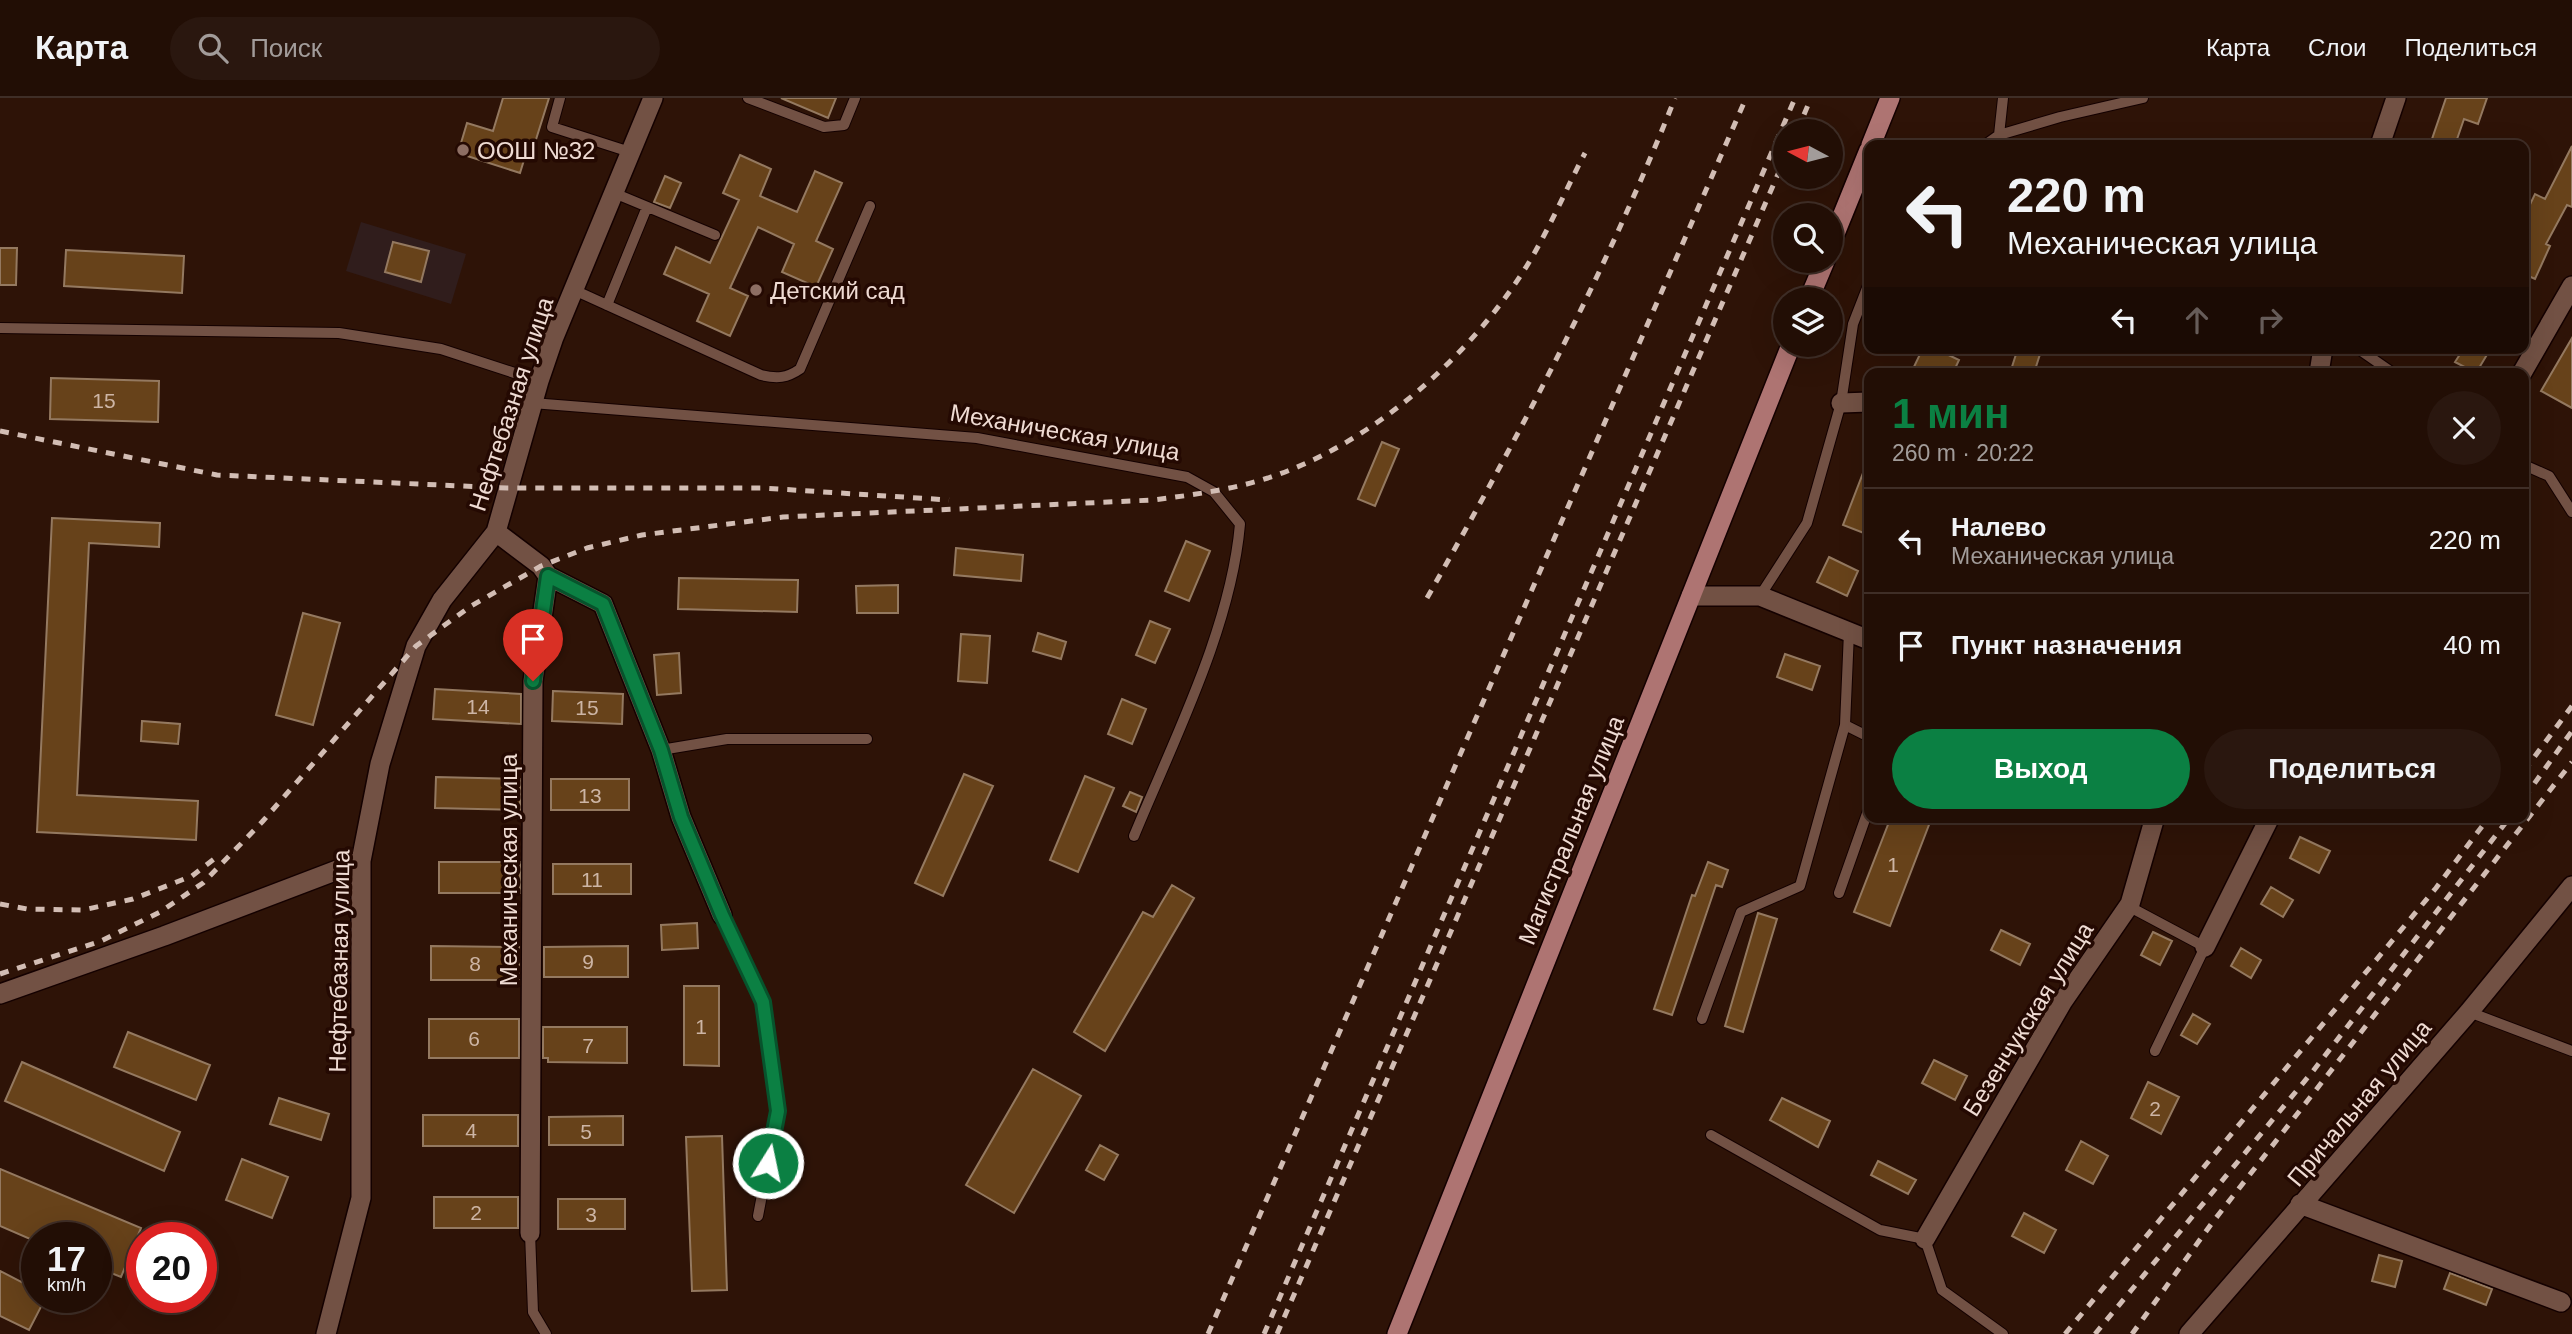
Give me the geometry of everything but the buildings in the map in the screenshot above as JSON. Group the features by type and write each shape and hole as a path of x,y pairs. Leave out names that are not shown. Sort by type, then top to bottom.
{"main road":[{"path":"1873,140 1890,98"},
{"path":"1843,214 1864,163"},
{"name":"Магистральная улица","path":"1397,1334 1786,357"}],"street":[{"name":"Нефтебазная улица","path":"326,1334 361,1198 361,861 380,764 416,646 442,600 496,532 539,381 653,98"},
{"path":"2382,140 2396,98"},
{"path":"2525,368 2572,286"},
{"path":"1841,403 1864,402"},
{"path":"496,532 541,566 548,576 603,604 661,750 681,817 722,915"},
{"name":"Механическая улица","path":"530,1233 533,681 548,576"},
{"path":"1691,596 1760,596 1864,637"},
{"name":"Безенчукская улица","path":"1925,1239 2063,1001 2128,906 2153,823"},
{"path":"2205,947 2267,823"},
{"path":"0,994 128,950 361,861"},
{"name":"Причальная улица","path":"2561,1302 2300,1204 2469,1012 2572,886"},
{"path":"2189,1334 2300,1204"}],"lane":[{"path":"560,98 552,127 630,152"},
{"path":"748,98 824,127 844,125 855,98"},
{"path":"1998,135 2003,98"},
{"path":"1992,140 1998,135 2060,117 2143,98"},
{"path":"614,193 715,235"},
{"path":"574,290 761,375 774,378 790,376 800,369 870,206"},
{"path":"607,305 647,207"},
{"path":"1760,596 1807,523 1841,403 1853,324 1864,296"},
{"path":"0,328 339,333 441,349 539,381"},
{"path":"2366,354 2386,368"},
{"name":"Механическая улица","path":"532,403 977,438 1187,477 1214,492 1240,524 1238,555 1220,624 1134,836"},
{"path":"2529,467 2549,476 2572,512"},
{"path":"1702,1019 1741,912 1800,886 1845,725 1849,632"},
{"path":"1845,725 1864,734"},
{"path":"661,750 727,739 867,739"},
{"path":"1839,893 1864,822"},
{"path":"2128,906 2205,947 2154,1051"},
{"path":"722,915 763,1002 778,1111 758,1216"},
{"path":"2469,1012 2572,1051"},
{"path":"1711,1135 1881,1230 1925,1239 1942,1290 2003,1334"},
{"path":"530,1233 533,1312 547,1334"}],"shaded area":[{"path":"361,222 466,254 451,304 346,271"}],"railway":[{"path":"1427,598 1560,352 1620,227 1675,98"},
{"path":"1208,1334 1746,98"},
{"path":"1264,1334 1795,98"},
{"path":"1802,119 1811,98"},
{"path":"0,974 101,941 160,912 203,883 262,822 416,646 471,606 541,566 587,548 642,535 783,517 1153,500 1197,494 1268,478 1342,445 1411,397 1442,369 1498,308 1539,246 1585,153"},
{"path":"1277,1334 1773,186"},
{"path":"0,431 217,475 507,488 762,488 949,500"},
{"path":"2529,764 2572,706"},
{"path":"2529,791 2572,731"},
{"path":"2529,817 2572,762"},
{"path":"2065,1334 2436,888 2485,823"},
{"path":"2095,1334 2313,1071 2505,823"},
{"path":"2132,1334 2212,1223 2524,823"},
{"path":"0,904 27,909 83,910 133,899 192,876 218,856"}],"place":[{"name":"ООШ №32","path":"463,150"},
{"name":"Детский сад","path":"756,290"}],"route":[{"path":"533,681 548,576 603,604 661,750 681,817 722,915 763,1002 778,1111 768,1163"}]}
